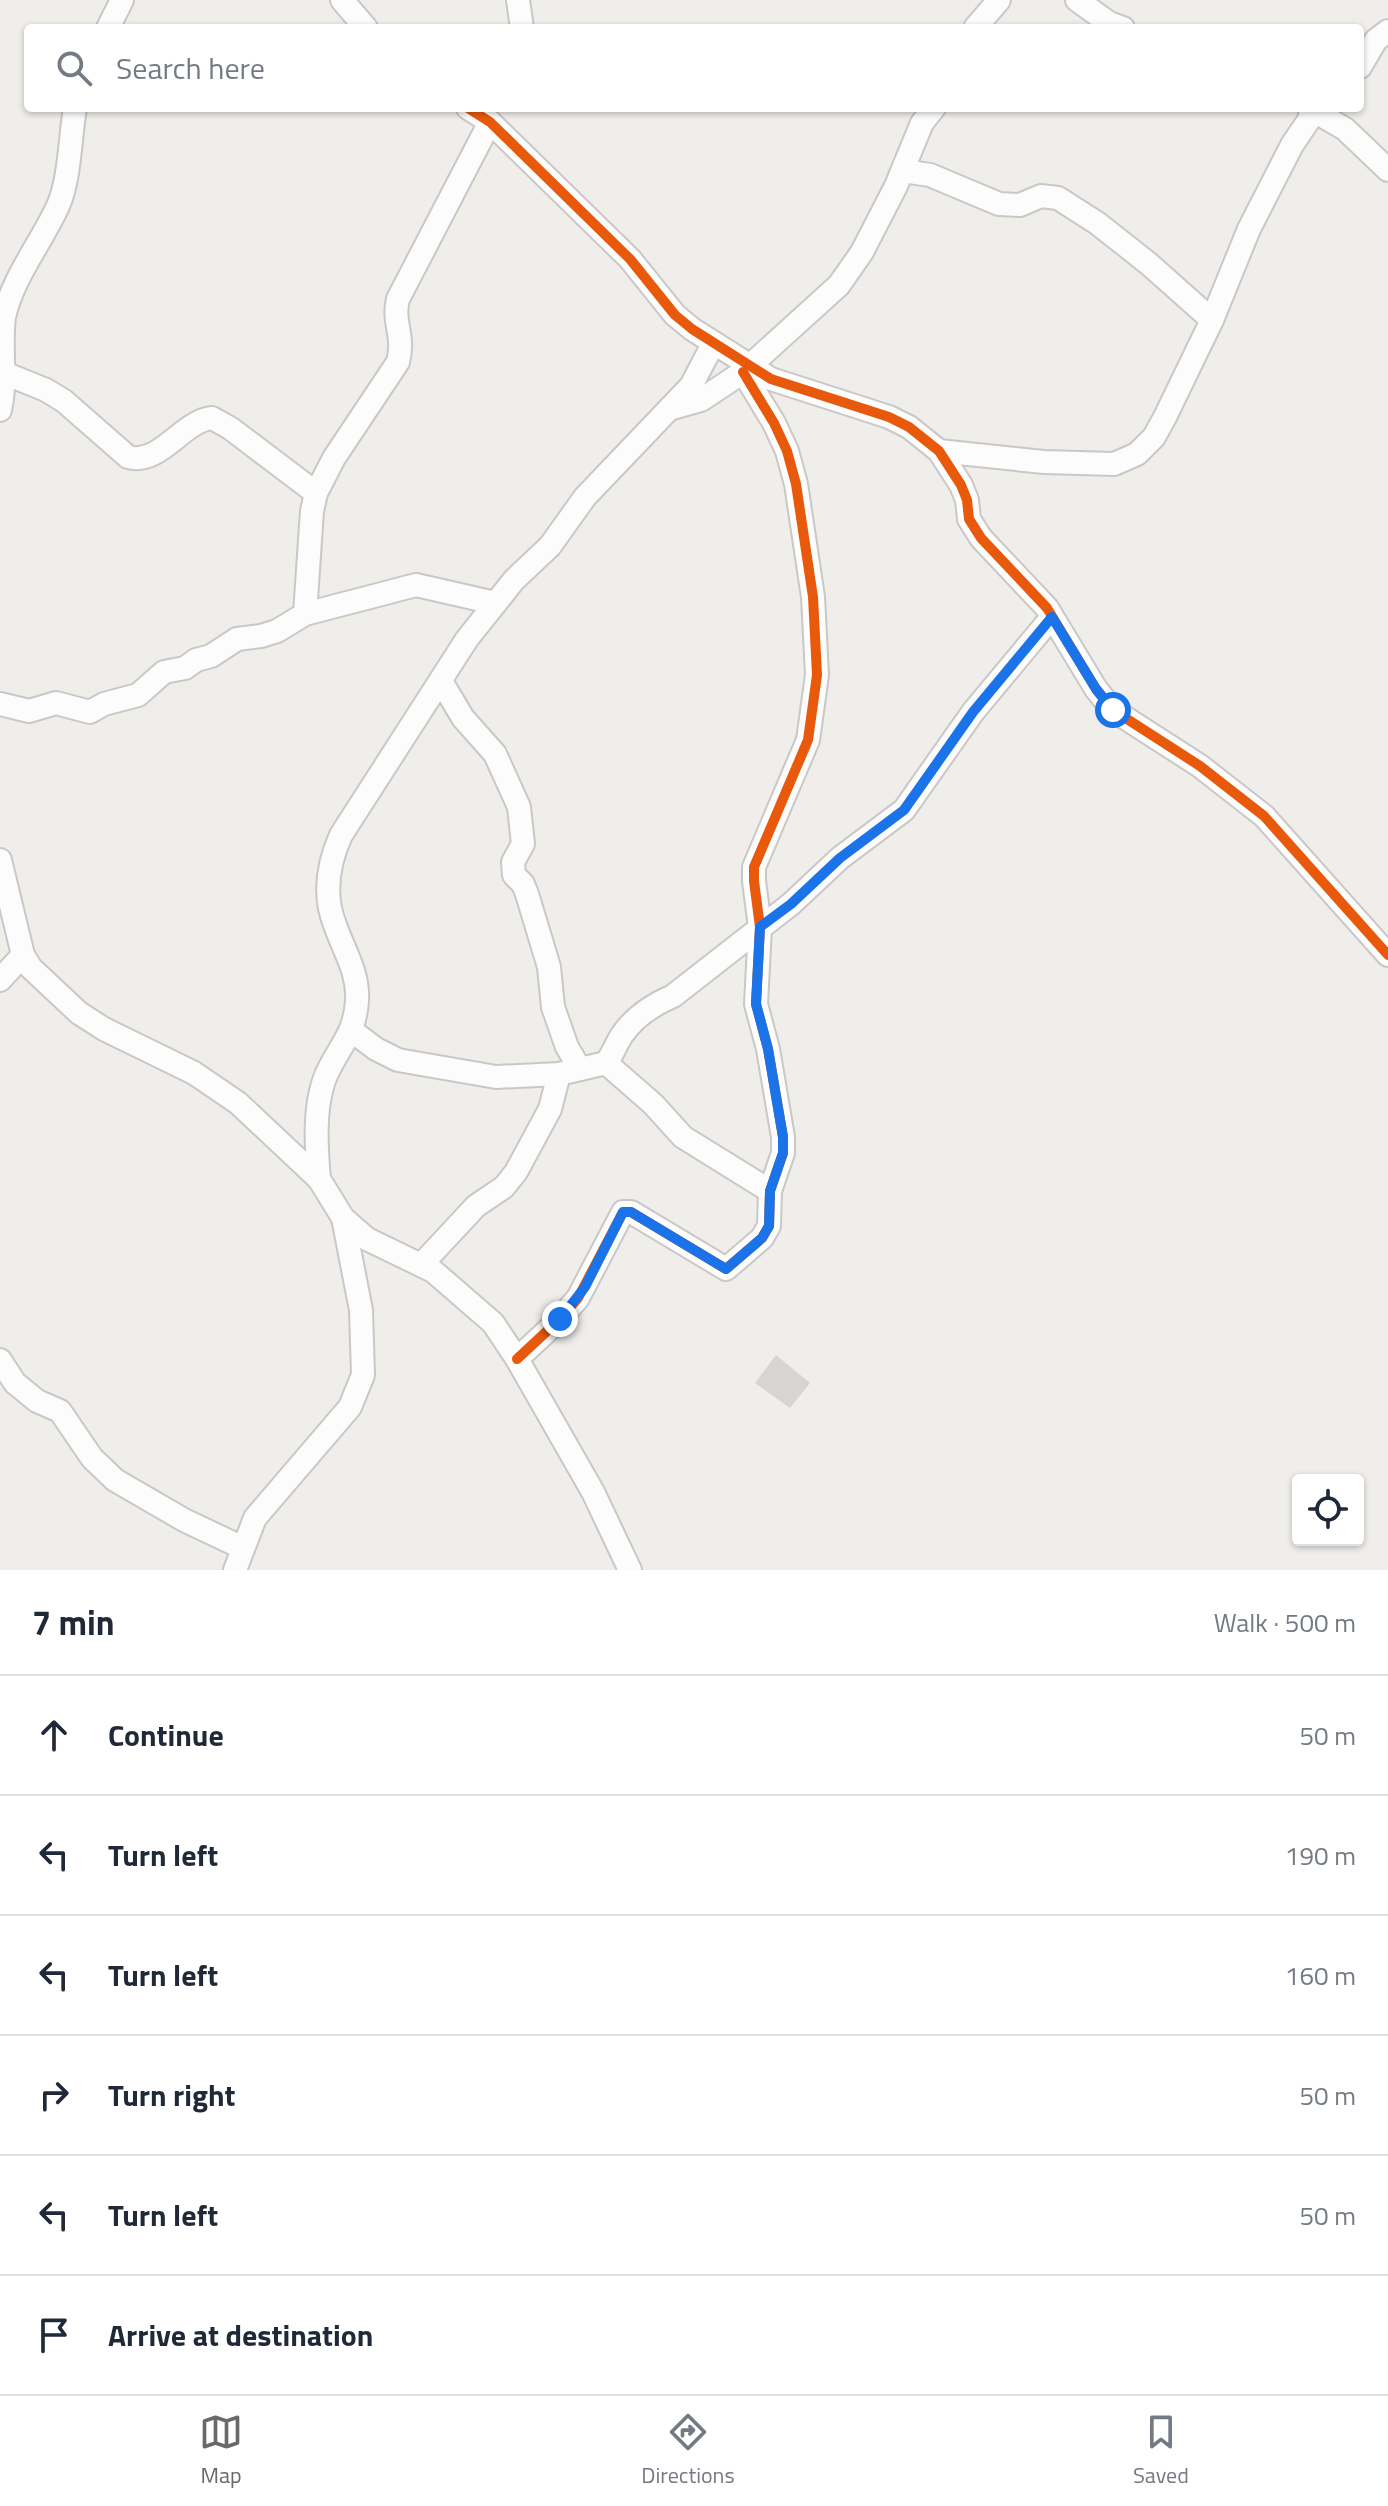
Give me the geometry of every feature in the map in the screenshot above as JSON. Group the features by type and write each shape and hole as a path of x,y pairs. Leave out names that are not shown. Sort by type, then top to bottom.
{"street":[{"path":"110,24 122,0"},
{"path":"342,0 363,24"},
{"path":"518,0 521,24"},
{"path":"978,24 999,0"},
{"path":"1077,0 1112,24"},
{"path":"1364,60 1376,40 1388,31"},
{"path":"0,410 4,373 1,333 4,315 21,274 58,205 74,112"},
{"path":"669,409 701,400 746,369 839,285 862,252 903,171 922,123 931,112"},
{"path":"939,451 1044,462 1114,464 1137,454 1154,437 1165,417 1212,320 1249,229 1311,112"},
{"path":"1318,112 1345,129 1388,170"},
{"path":"305,614 316,493 334,458 398,362 403,345 395,311 398,299 480,113 630,259 675,315 746,369 889,417 909,427 939,451 961,485 967,500 969,519 981,538 1037,594 1096,689 1113,710 1200,766 1264,816 1388,955"},
{"path":"903,171 930,175 999,204 1020,205 1041,196 1058,198 1097,223 1149,264 1212,320"},
{"path":"319,1179 315,1136 327,1071 352,1031 357,1001 356,981 328,901 332,856 341,835 467,639 514,580 550,546 585,497 615,463 691,386 713,344"},
{"path":"517,1359 578,1298 623,1212 631,1212 726,1269 762,1238 769,1226 770,1191 783,1153 783,1137 768,1049 756,1004 760,927 754,867 808,740 817,675 813,597 796,484 787,451 746,369"},
{"path":"4,373 64,401 128,457 134,459 150,454 195,423 212,418 230,428 316,493"},
{"path":"0,704 29,711 56,703 90,712 104,704 138,695 164,672 185,668 237,639 277,631 305,614 416,585 495,603"},
{"path":"352,1031 376,1049 398,1060 496,1077 569,1071 606,1063 621,1036 637,1018 653,1005 673,996 791,904 840,858 904,810 973,712 1052,617"},
{"path":"421,1265 476,1206 504,1187 516,1172 569,1071 567,1047 553,1007 549,967 527,894 514,875 513,862 523,844 519,807 495,754 463,718 441,681"},
{"path":"0,860 23,955 31,968 79,1013 104,1029 194,1073 238,1103 319,1179 343,1218 367,1239 433,1271 493,1323 593,1492 630,1570"},
{"path":"0,980 23,955"},
{"path":"606,1063 653,1104 683,1137 770,1191"},
{"path":"235,1570 255,1518 264,1504 306,1461 350,1407 363,1375 361,1310 343,1218"},
{"path":"0,1360 15,1383 37,1401 60,1411 92,1458 115,1480 163,1509 243,1548"}],"building":[{"path":"776,1355 810,1383 790,1408 755,1383"}],"cycle path":[{"path":"474,112 490,122 630,259 675,315 692,329 771,379 889,417 909,427 939,451 961,485 967,500 969,519 981,538 1047,608 1096,689 1113,710 1200,766 1264,816 1388,955"},
{"path":"517,1359 578,1298 623,1212 631,1212 726,1269 762,1238 769,1226 770,1191 783,1153 783,1137 768,1049 756,1004 760,927 754,867 808,740 817,675 813,597 796,484 787,451 774,423 743,372"}],"route":[{"path":"560,1319 585,1287 619,1216 627,1210 726,1269 762,1238 769,1226 770,1191 783,1153 783,1137 768,1049 756,1004 760,927 791,904 840,858 904,810 926,783 973,712 1052,617 1096,689 1113,710"}]}
